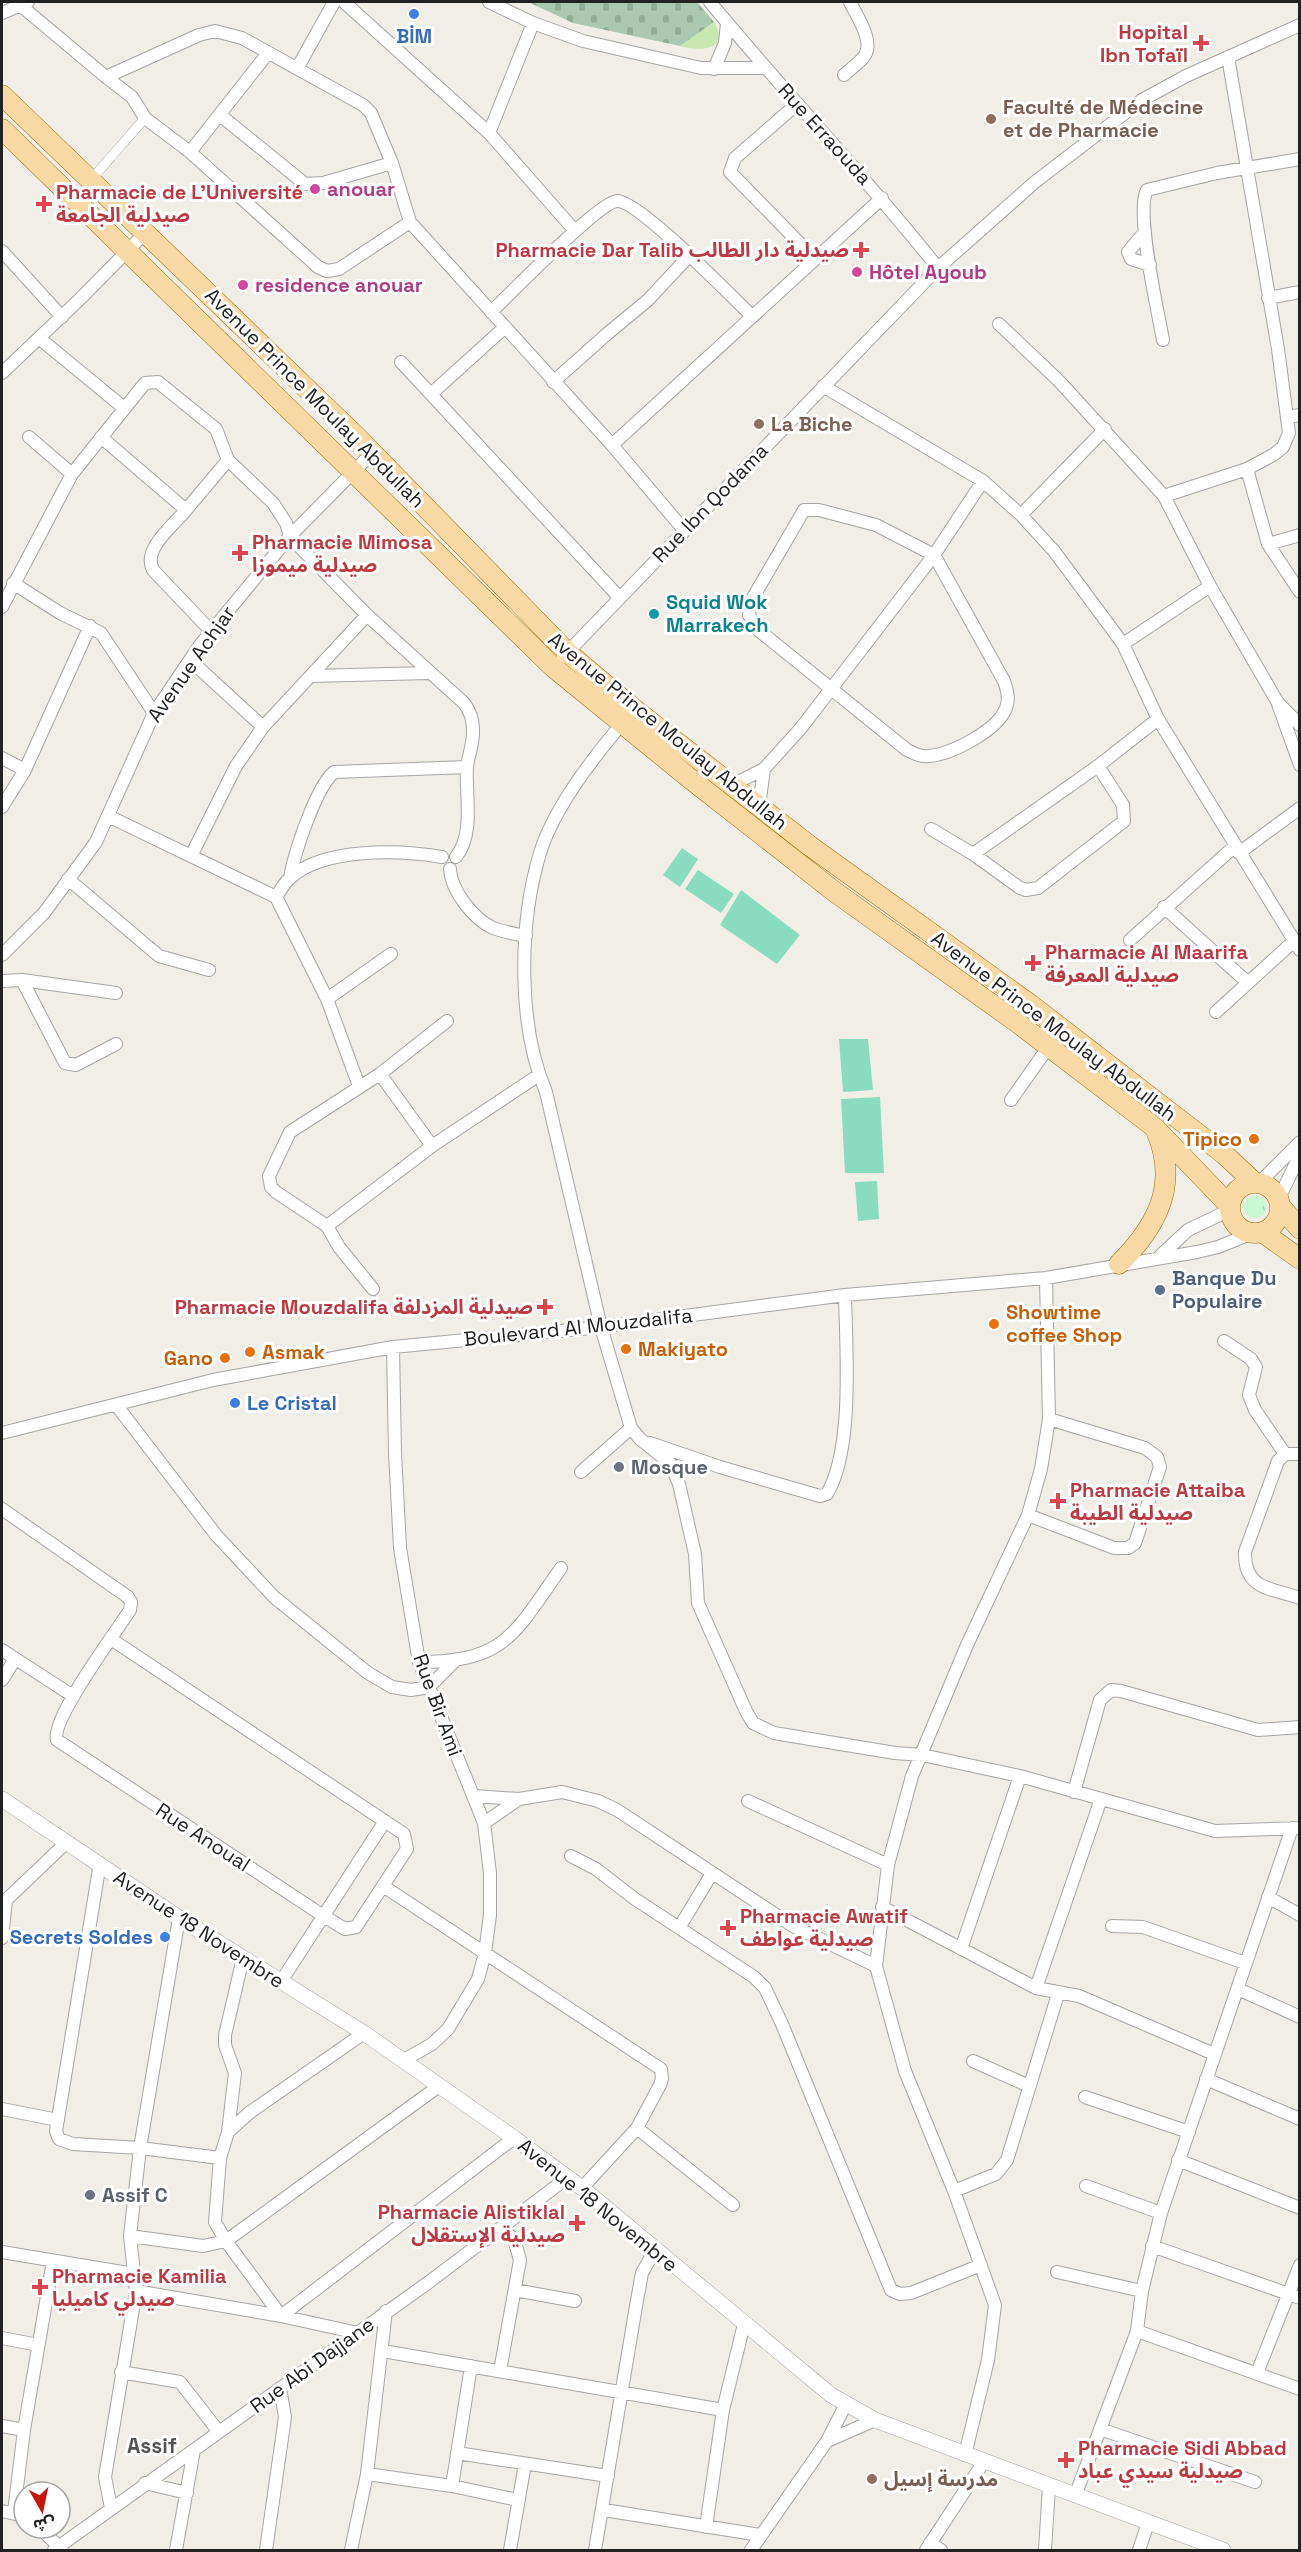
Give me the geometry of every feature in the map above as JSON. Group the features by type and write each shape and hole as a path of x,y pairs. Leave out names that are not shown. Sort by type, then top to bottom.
{"main road":[{"name":"Avenue Prince Moulay Abdullah","path":"2,95 372,453 688,777 835,892 1049,1046 1154,1127 1230,1208"},
{"name":"Avenue Prince Moulay Abdullah","path":"2,129 553,666 732,784 810,846 1031,1005 1224,1154 1257,1183"},
{"path":"1119,1264 1145,1236 1156,1218 1163,1195 1162,1147 1154,1127"},
{"path":"1299,1229 1271,1188 1257,1183 1248,1184 1236,1192 1230,1208 1238,1226 1258,1232 1299,1259"},
{"path":"1258,1232 1276,1222 1280,1203"}],"street":[{"path":"298,67 334,2"},
{"path":"344,2 489,133 575,231"},
{"path":"489,2 533,23 583,41 714,69 764,68"},
{"name":"Rue Erraouda","path":"710,2 764,68 882,198 938,268"},
{"path":"844,75 865,56 867,47 866,38 850,2"},
{"path":"2,13 24,3 106,77 132,97 144,118 190,152 318,267 327,271 339,269 410,222"},
{"path":"489,133 533,23"},
{"path":"714,69 724,43 727,23"},
{"name":"Rue Ibn Qodama","path":"553,666 618,596 938,268 1035,182 1142,100 1299,25"},
{"path":"106,77 199,35 215,31 242,38 298,67 371,112 392,163 410,222 612,445 684,530"},
{"path":"190,152 268,53"},
{"path":"1164,496 1247,469 1273,455 1283,447 1293,416 1268,298 1228,57"},
{"path":"797,104 735,158 730,172 815,259"},
{"path":"220,115 305,184 323,183 392,163"},
{"path":"90,181 144,118"},
{"path":"1163,340 1145,232 1143,200 1147,190 1299,159"},
{"path":"612,445 706,361 751,315 882,198"},
{"path":"491,312 575,231 613,201 624,202 689,256 751,315"},
{"path":"2,373 62,317 146,232"},
{"path":"1145,232 1128,252 1131,259 1150,265"},
{"path":"2,251 62,317"},
{"path":"553,382 648,300 689,256"},
{"path":"1268,298 1299,292"},
{"path":"999,324 1105,429 1164,496 1210,586 1278,703 1299,765"},
{"path":"431,394 504,328"},
{"path":"39,338 124,408"},
{"path":"401,362 618,596"},
{"path":"2,607 72,474 145,383 158,382 216,429 228,460 277,508 290,536 367,615 428,673 464,703 470,712 474,731 467,767 466,831 461,851 453,863 451,881 481,920 491,927 526,936"},
{"path":"823,386 983,481 1021,515 1054,551 1122,644 1158,719 1297,946 1247,982 1216,1012"},
{"path":"1021,515 1105,429"},
{"path":"29,437 72,474"},
{"path":"101,437 186,510"},
{"name":"Avenue Achjar","path":"2,955 44,913 90,852 154,713 211,631 290,536 372,453"},
{"path":"211,631 153,570 150,561 152,551 228,460"},
{"path":"1247,469 1268,544 1299,592"},
{"path":"732,784 764,769 832,690 934,555 983,481"},
{"path":"804,510 819,510 876,525 934,555 1004,681 1008,695 1007,707 990,729 940,754 917,755 907,750 757,629 749,615 751,601 804,510"},
{"path":"1268,544 1299,535"},
{"path":"13,583 60,613 101,633 154,713"},
{"path":"1122,644 1210,586"},
{"path":"191,855 236,766 263,728 367,615"},
{"path":"2,807 25,770 90,626"},
{"path":"190,660 263,728"},
{"path":"312,676 428,673"},
{"path":"1278,703 1299,725"},
{"path":"628,716 605,741 564,803 540,852 526,936 524,982 539,1075 546,1092 601,1327 631,1428 640,1439 670,1463 679,1484 695,1554 698,1603 709,1633 753,1724 774,1733 895,1753 922,1755 1020,1776 1215,1831 1296,1828 1268,1897 1178,2160 1152,2246 1142,2292 1137,2331 1076,2496"},
{"path":"973,855 1098,766 1158,719"},
{"path":"2,758 25,770"},
{"path":"931,828 1020,888 1038,888 1124,821 1123,806 1098,766"},
{"path":"276,897 290,878 298,845 325,783 334,772 467,767"},
{"path":"759,806 764,769"},
{"path":"1130,940 1164,907 1237,849 1299,808"},
{"path":"108,816 276,897 327,999 359,1086"},
{"path":"290,878 327,859 342,855 422,853 442,857 449,853 453,863"},
{"path":"68,879 159,956 209,970"},
{"path":"1164,907 1247,982"},
{"path":"327,999 391,954"},
{"path":"22,980 65,1063 76,1065 116,1044"},
{"path":"2,981 22,980 116,993"},
{"path":"373,1289 339,1247 327,1226 271,1188 269,1176 290,1132 302,1122 341,1101 359,1086 380,1074 447,1021"},
{"path":"1011,1101 1049,1046"},
{"path":"380,1074 432,1146"},
{"path":"327,1226 432,1146 539,1075"},
{"path":"1257,1183 1299,1142"},
{"path":"1280,1203 1299,1155"},
{"path":"1160,1256 1188,1230 1230,1208"},
{"name":"Boulevard Al Mouzdalifa","path":"2,1433 117,1406 213,1380 393,1347 601,1327 845,1295 1046,1278 1218,1247 1258,1232"},
{"path":"965,2455 978,2412 995,2320 991,2290 954,2191 904,2071 876,1966 888,1865 912,1776 967,1645 1028,1515 1041,1469 1049,1419 1046,1278"},
{"path":"640,1439 720,1467 820,1496 827,1494 841,1444 847,1399 845,1295"},
{"path":"1224,1341 1251,1359 1257,1367 1250,1395 1255,1410 1285,1454"},
{"name":"Rue Bir Ami","path":"393,1347 394,1453 400,1548 419,1662 484,1823 490,1873 490,1915 485,1953 478,1978 448,2029 432,2044 404,2060"},
{"path":"117,1406 216,1535 274,1597 368,1673 392,1687 411,1690 429,1687 454,1662"},
{"path":"1028,1515 1114,1548 1128,1548 1135,1543 1160,1467 1157,1457 1145,1448 1049,1419"},
{"path":"581,1472 631,1428"},
{"path":"1299,1454 1285,1454 1278,1461 1270,1477 1245,1552 1249,1577 1261,1586 1299,1598"},
{"path":"2,1509 128,1597 132,1606 73,1696 2,1650"},
{"path":"419,1662 454,1662 487,1652 508,1638 561,1568"},
{"path":"111,1639 404,1834 407,1849 383,1886 658,2065 662,2079 637,2128 582,2188"},
{"path":"2,1680 15,1659"},
{"path":"1074,1792 1100,1700 1111,1690 1258,1730 1299,1727"},
{"name":"Rue Anoual","path":"73,1696 56,1730 57,1740 62,1745 322,1915 345,1929 356,1927 383,1886"},
{"path":"962,1949 1020,1776"},
{"path":"474,1796 519,1799 562,1792 598,1801 617,1810 711,1875 793,1926 876,1966"},
{"name":"Avenue 18 Novembre","path":"2,1799 179,1918 418,2069 582,2188 815,2384 846,2404 875,2420 984,2463 1223,2550"},
{"path":"484,1823 519,1799"},
{"path":"1036,1988 1101,1799"},
{"path":"748,1801 888,1865"},
{"path":"280,1983 385,1821"},
{"path":"2,1938 4,1902 67,1842"},
{"path":"571,1856 596,1869 679,1928 740,1965 765,1988 790,2042 891,2290 900,2294 911,2293 981,2265"},
{"path":"100,1863 56,2131 59,2139 66,2142 220,2158"},
{"path":"679,1928 711,1875"},
{"path":"1268,1897 1299,1915"},
{"path":"882,1907 1036,1988 1058,1994 1079,1996 1214,2054"},
{"path":"111,2508 105,2476 136,2291 130,2236 140,2148 179,1918"},
{"path":"1112,1926 1143,1927 1245,1963"},
{"path":"243,1958 225,2035 225,2045 235,2073 228,2132 220,2158 215,2222 226,2241 281,2316"},
{"path":"1238,1989 1299,2017"},
{"path":"954,2191 987,2178 1002,2168 1007,2160 1058,1994"},
{"path":"228,2132 249,2113 364,2033"},
{"name":"Rue Bir Ami","path":"418,2069 432,2044"},
{"path":"973,2061 1029,2086"},
{"path":"1206,2079 1299,2119"},
{"path":"130,2236 194,2246 226,2241 439,2086"},
{"path":"1085,2097 1189,2132"},
{"path":"2,2109 58,2120"},
{"path":"637,2128 733,2205"},
{"path":"281,2316 514,2138"},
{"path":"1178,2160 1299,2208"},
{"name":"Rue Abi Dajjane","path":"58,2549 145,2483 502,2229 567,2178"},
{"path":"1086,2186 1161,2213"},
{"path":"500,2371 515,2290 519,2253 514,2239 502,2229"},
{"path":"1152,2246 1295,2296"},
{"path":"595,2550 604,2510 642,2273 655,2250"},
{"path":"2,2252 134,2274"},
{"path":"17,2480 53,2261"},
{"path":"1257,2373 1295,2296 1299,2265"},
{"path":"1058,2272 1142,2292"},
{"path":"515,2290 575,2301"},
{"path":"136,2291 281,2316 358,2333"},
{"path":"351,2550 367,2474 387,2311"},
{"path":"706,2527 723,2410 744,2324"},
{"path":"1137,2331 1299,2388"},
{"path":"2,2338 38,2345"},
{"path":"383,2351 723,2410"},
{"path":"452,2486 471,2366"},
{"path":"121,2372 180,2382 219,2432"},
{"path":"266,2550 285,2417 280,2388"},
{"path":"751,2550 827,2441 846,2404"},
{"path":"827,2441 875,2420"},
{"path":"2,2426 24,2430"},
{"path":"1100,2429 1256,2482"},
{"path":"176,2550 194,2450"},
{"path":"457,2452 608,2476"},
{"path":"941,2550 928,2547 984,2463"},
{"path":"510,2550 525,2464"},
{"path":"367,2474 452,2486 518,2500"},
{"path":"145,2483 187,2493"},
{"path":"1045,2550 1048,2486"},
{"path":"604,2510 760,2535"},
{"path":"1139,2550 1148,2523"}],"green space":[{"path":"528,2 697,2 714,22 680,46 573,23"},
{"path":"714,22 719,38 711,47 696,49 680,46"},
{"path":"682,848 698,859 680,887 663,875"},
{"path":"698,870 734,894 721,913 685,889"},
{"path":"741,890 800,935 777,964 720,925"},
{"path":"839,1039 868,1039 873,1090 843,1092"},
{"path":"880,1097 884,1173 845,1173 841,1099"},
{"path":"877,1181 879,1219 858,1221 855,1182"},
{"path":"1255,1196 1265,1203 1266,1207 1259,1217 1255,1218 1245,1211 1244,1207 1251,1197"}],"place":[{"name":"BİM","path":"414,14"},
{"name":"Hopital Ibn Tofaïl","path":"1201,43"},
{"name":"Faculté de Médecine et de Pharmacie","path":"991,119"},
{"name":"anouar","path":"315,189"},
{"name":"Pharmacie de L'Université صيدلية الجامعة","path":"44,204"},
{"name":"Pharmacie Dar Talib صيدلية دار الطالب","path":"861,250"},
{"name":"Hôtel Ayoub","path":"857,272"},
{"name":"residence anouar","path":"243,285"},
{"name":"La Biche","path":"759,424"},
{"name":"Pharmacie Mimosa صيدلية ميموزا","path":"240,553"},
{"name":"Squid Wok Marrakech","path":"654,614"},
{"name":"Pharmacie Al Maarifa صيدلية المعرفة","path":"1033,963"},
{"name":"Tipico","path":"1254,1139"},
{"name":"Banque Du Populaire","path":"1160,1290"},
{"name":"Pharmacie Mouzdalifa صيدلية المزدلفة","path":"545,1307"},
{"name":"Showtime coffee Shop","path":"994,1324"},
{"name":"Makiyato","path":"626,1349"},
{"name":"Asmak","path":"250,1352"},
{"name":"Gano","path":"225,1358"},
{"name":"Le Cristal","path":"235,1403"},
{"name":"Mosque","path":"619,1467"},
{"name":"Pharmacie Attaiba صيدلية الطيبة","path":"1058,1501"},
{"name":"Pharmacie Awatif صيدلية عواطف","path":"728,1928"},
{"name":"Secrets Soldes","path":"165,1937"},
{"name":"Assif C","path":"90,2195"},
{"name":"Pharmacie Alistiklal صيدلية الإستقلال","path":"577,2223"},
{"name":"Pharmacie Kamilia صيدلي كاميليا","path":"40,2287"},
{"name":"Pharmacie Sidi Abbad صيدلية سيدي عباد","path":"1066,2460"},
{"name":"مدرسة إسيل","path":"872,2479"}],"district":[{"name":"Assif","path":"152,2445"}]}
